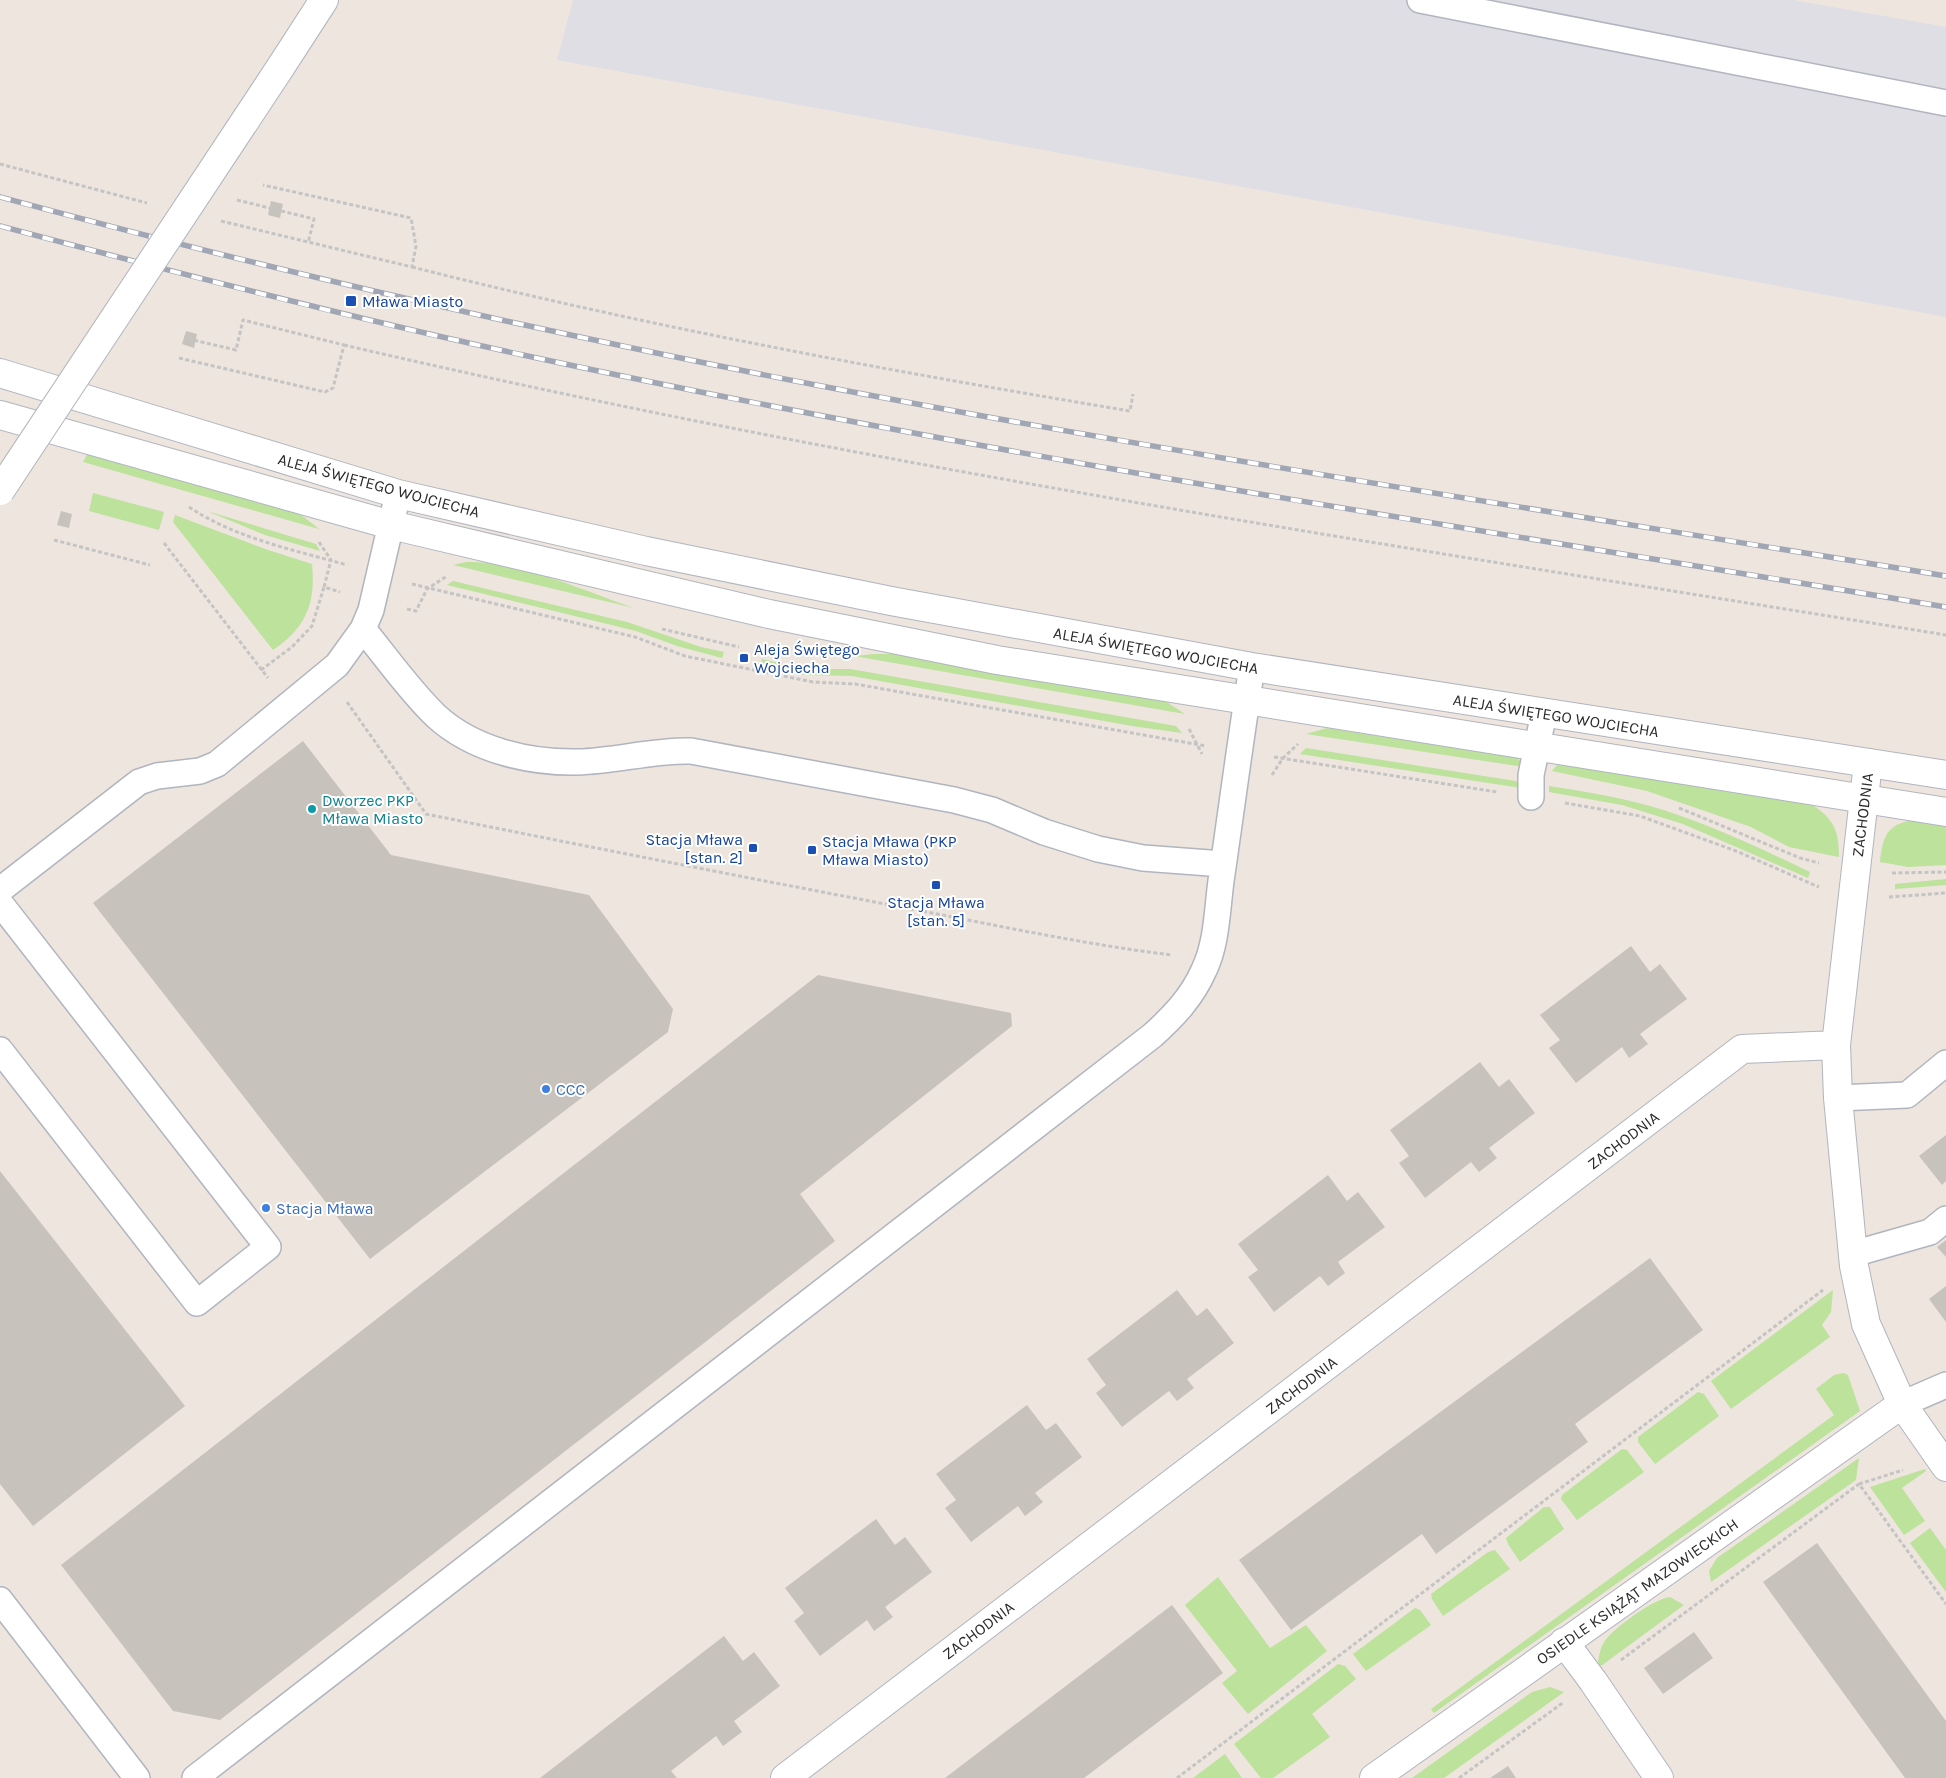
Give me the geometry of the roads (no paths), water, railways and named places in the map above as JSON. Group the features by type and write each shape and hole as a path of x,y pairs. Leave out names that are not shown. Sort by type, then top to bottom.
{"street":[{"path":"0,491 324,0"},
{"name":"ALEJA ŚWIĘTEGO WOJCIECHA","path":"0,374 398,494 646,552 891,601 1252,667 1946,775"},
{"name":"ALEJA ŚWIĘTEGO WOJCIECHA","path":"0,415 391,525 788,618 997,660 1537,747 1864,797 1946,812"},
{"name":"ZACHODNIA","path":"1868,763 1836,1045 1838,1098 1853,1260 1866,1324 1902,1404 1946,1467"},
{"name":"ZACHODNIA","path":"784,1778 1742,1049 1836,1045"},
{"name":"OSIEDLE KSIĄŻĄT MAZOWIECKICH","path":"1374,1778 1902,1404"},
{"path":"1564,1642 1659,1778"}],"lane":[{"path":"1420,0 1946,103"},
{"path":"0,890 139,782 157,776 200,771 216,764 289,706 337,664 363,628 371,610 398,494"},
{"path":"363,628 438,717 466,738 504,752 541,760 577,762 658,752 691,751 954,800 992,810 1044,832 1098,849 1143,858 1223,864"},
{"path":"194,1778 1153,1036 1176,1014 1190,995 1208,960 1213,940 1238,751 1252,667"},
{"path":"1531,797 1531,775 1544,713"},
{"path":"0,903 268,1247 197,1303 0,1050"},
{"path":"1838,1098 1907,1095 1946,1063"},
{"path":"1853,1260 1930,1232 1946,1219"},
{"path":"1902,1404 1946,1385"},
{"path":"0,1600 137,1778"}],"railway":[{"path":"0,197 304,275 713,365 1239,461 1946,576"},
{"path":"0,226 326,310 523,355 700,392 1055,459 1233,490 1946,607"}],"place":[{"name":"Mława Miasto","path":"351,301"},
{"name":"Aleja Świętego Wojciecha","path":"744,658"},
{"name":"Dworzec PKP Mława Miasto","path":"312,809"},
{"name":"Stacja Mława [stan. 2]","path":"753,848"},
{"name":"Stacja Mława (PKP Mława Miasto)","path":"812,850"},
{"name":"Stacja Mława [stan. 5]","path":"936,885"},
{"name":"CCC","path":"546,1089"},
{"name":"Stacja Mława","path":"266,1208"}]}
